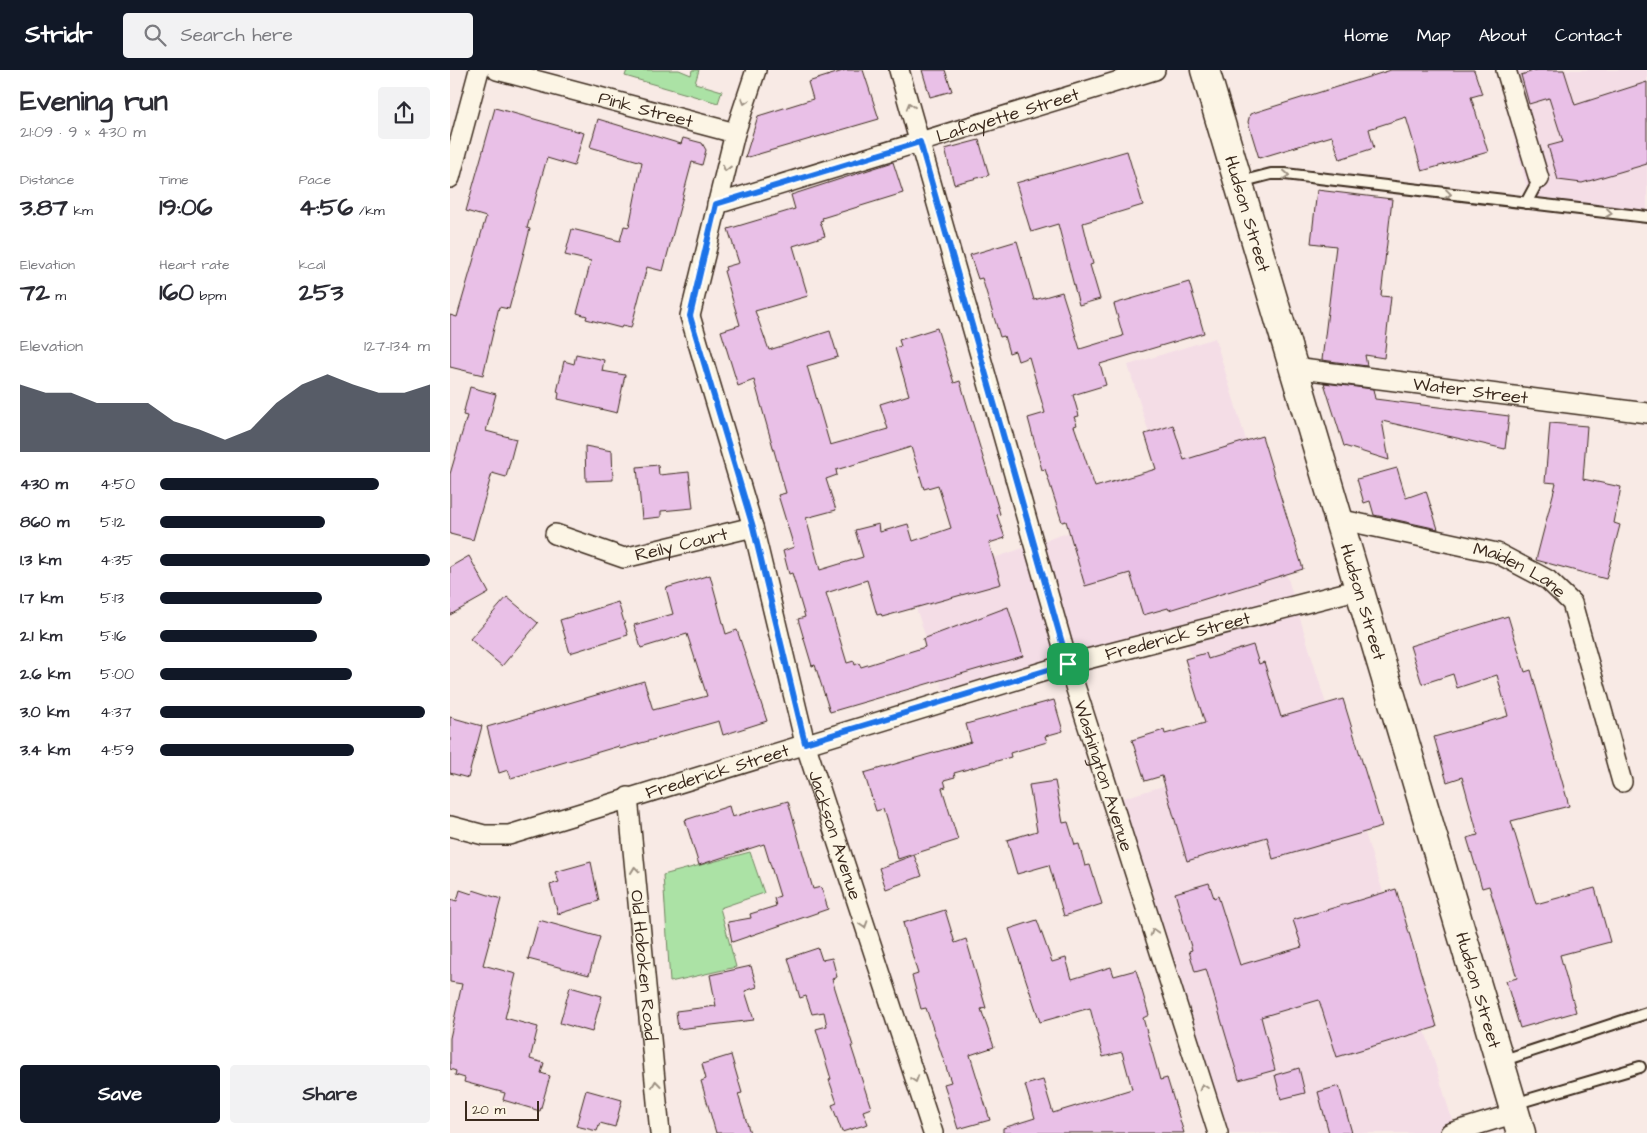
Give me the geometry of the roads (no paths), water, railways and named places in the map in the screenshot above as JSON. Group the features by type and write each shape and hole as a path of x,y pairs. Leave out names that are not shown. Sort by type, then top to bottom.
{"main road":[{"name":"Hudson Street","path":"1205,70 1516,1117"}],"street":[{"path":"450,178 479,70"},
{"name":"Pink Street","path":"498,70 735,133"},
{"name":"Jackson Avenue","path":"756,70 735,133 690,316 753,527 805,743 933,1133"},
{"name":"Washington Avenue","path":"899,70 1068,664 1218,1133"},
{"name":"Lafayette Street","path":"716,204 1155,70"},
{"path":"1506,70 1539,178"},
{"name":"Water Street","path":"1294,368 1647,413"},
{"name":"Maiden Lane","path":"1338,519 1497,553 1548,580 1572,603 1622,782"},
{"name":"Reily Court","path":"555,534 624,558 753,527"},
{"name":"Frederick Street","path":"450,826 484,835 509,835 628,797 1068,664 1360,589"},
{"name":"Old Hoboken Road","path":"628,797 660,1133"},
{"path":"1450,1133 1516,1117"}],"lane":[{"path":"1239,182 1271,174 1285,174 1647,217"},
{"path":"1526,203 1539,178"},
{"path":"1500,1061 1647,1013"},
{"path":"1516,1117 1640,1067"}]}
